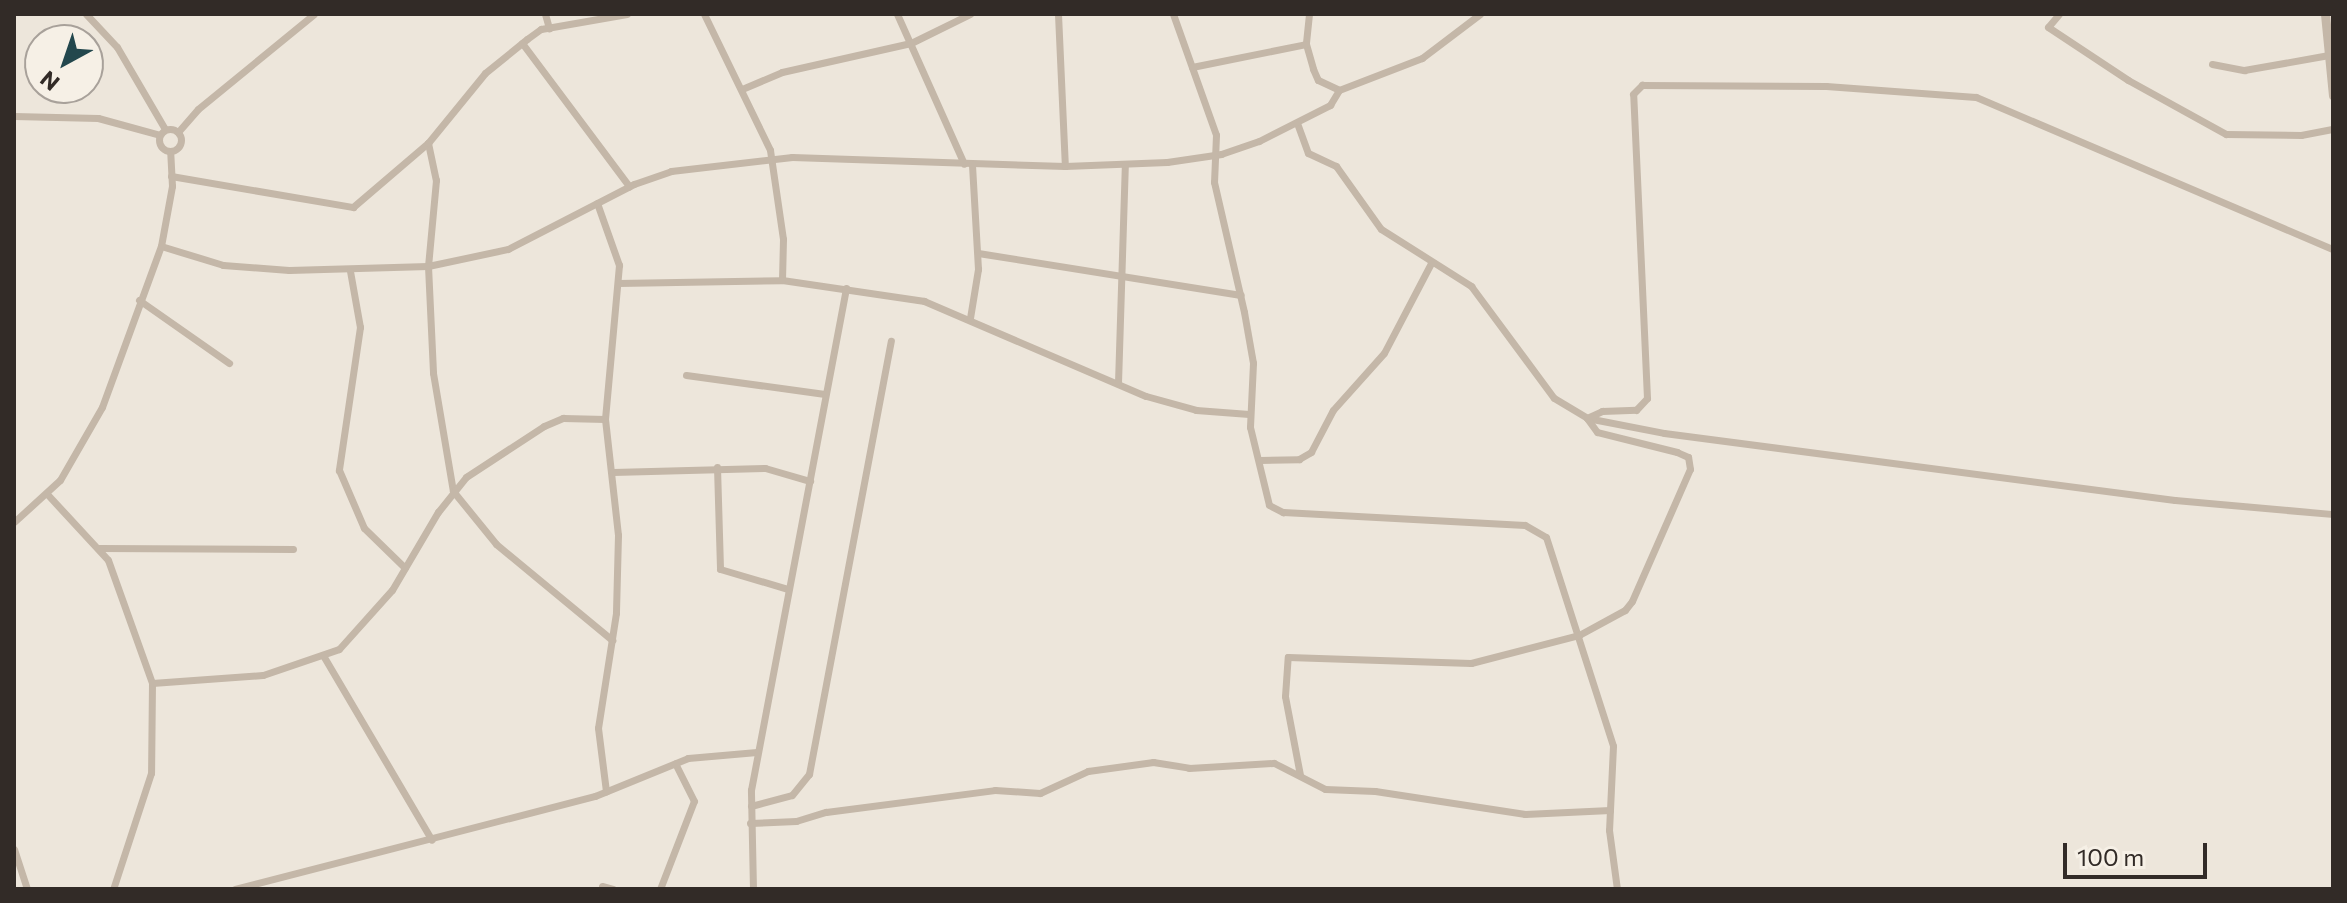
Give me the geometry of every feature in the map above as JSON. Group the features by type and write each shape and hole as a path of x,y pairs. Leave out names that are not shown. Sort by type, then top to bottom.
{"street":[{"path":"86,14 117,47 162,132 161,146 170,151"},
{"path":"14,116 98,118 162,132 178,132 222,89 314,14"},
{"path":"545,14 549,28"},
{"path":"171,176 353,207 428,143 485,73 522,43 549,28 627,14"},
{"path":"704,14 712,39 742,89 773,163 782,280"},
{"path":"897,14 968,164 978,253 978,293 970,318"},
{"path":"742,89 782,72 911,43 970,14"},
{"path":"1058,14 1065,166"},
{"path":"1173,14 1216,135 1212,156 1253,363 1249,414 1269,505 1283,512 1537,528 1554,553 1613,746 1610,810 1617,889"},
{"path":"1309,14 1306,44 1318,80 1339,90"},
{"path":"161,246 223,265 350,271 428,266 508,249 629,186 671,171 773,163 792,157 875,156 968,164 1065,166 1125,165 1212,156 1297,123 1330,105 1339,90 1422,58 1480,14"},
{"path":"2059,14 2048,27 2128,80 2226,134 2301,135 2333,129"},
{"path":"2325,14 2333,96"},
{"path":"522,43 629,186"},
{"path":"1192,67 1306,44"},
{"path":"2212,64 2244,70 2329,55"},
{"path":"1587,418 1602,411 1636,410 1647,398 1633,94 1642,85 1826,86 1976,97 2333,249"},
{"path":"1297,123 1308,153 1336,166 1381,229 1484,298 1554,398 1587,418 1664,433 2175,500 2333,514"},
{"path":"170,151 182,142 178,132"},
{"path":"428,143 436,180 428,266 436,413 453,491 496,544 612,640"},
{"path":"14,522 48,495 93,430 161,246 171,176 170,151"},
{"path":"1118,383 1124,279 1125,165"},
{"path":"597,203 616,250 618,283 605,419 618,535 612,640 598,728 606,791"},
{"path":"978,253 1124,279 1241,295"},
{"path":"1260,460 1299,459 1311,452 1333,410 1384,353 1431,263"},
{"path":"350,271 360,327 339,470 364,528 405,568"},
{"path":"618,283 782,280 924,301 1118,383 1196,410 1249,414"},
{"path":"753,889 750,823 757,752 846,288"},
{"path":"139,300 229,363"},
{"path":"751,806 792,795 809,774 891,341"},
{"path":"686,375 825,394"},
{"path":"152,683 263,675 324,657 373,614 453,491 503,449 544,426 563,418 605,419"},
{"path":"1300,775 1285,696 1288,657 1471,663 1579,635 1625,610 1632,601 1690,469 1688,457 1597,432 1587,418"},
{"path":"717,467 720,569 788,589"},
{"path":"613,472 765,468 810,481"},
{"path":"48,495 99,548 114,576 152,683 151,773 113,889"},
{"path":"99,548 293,549"},
{"path":"324,657 432,840"},
{"path":"235,889 432,840 606,791 675,763 715,752 757,752"},
{"path":"750,823 796,821 826,812 995,790 1040,793 1088,771 1153,762 1203,768 1262,761 1300,775 1325,789 1375,791 1525,814 1610,810"},
{"path":"660,889 694,801 675,763"},
{"path":"14,849 27,889"},
{"path":"602,886 613,889"}]}
